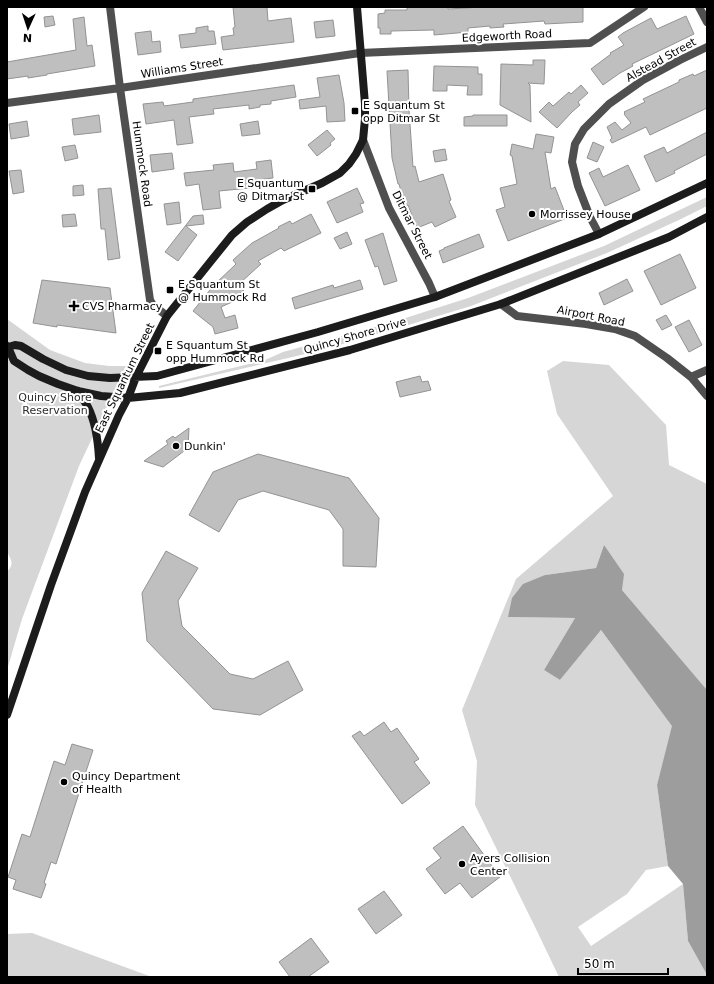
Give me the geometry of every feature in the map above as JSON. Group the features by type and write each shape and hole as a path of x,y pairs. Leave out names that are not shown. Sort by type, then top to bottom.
{"main road":[{"name":"East Squantum Street","path":"7,715 51,585 85,492 128,398 136,377 167,316 232,235 247,222 267,209 283,200 322,184 340,173 349,164 364,140 365,104 356,7"},
{"name":"Quincy Shore Drive","path":"707,182 599,234 435,297 318,332 157,376 110,378 88,376 66,370 21,346 8,346 14,361 23,367 39,376 78,391 101,396 128,398 180,393 350,350 501,304 669,236 707,217"},
{"path":"78,391 88,407 92,417 97,437 99,459"}],"street":[{"name":"Hummock Road","path":"110,7 150,300 153,305 167,316"},
{"name":"Edgeworth Road","path":"360,53 590,43 644,7"},
{"path":"700,7 707,22"},
{"name":"Alstead Street","path":"599,234 590,217 578,186 572,162 575,144 584,129 609,104 643,80 707,47"},
{"name":"Williams Street","path":"7,103 360,53"},
{"name":"Ditmar Street","path":"364,140 389,208 435,297"},
{"name":"Airport Road","path":"501,304 517,316 586,324 615,329 635,336 691,377 707,396"},
{"path":"691,377 707,370"}],"green space":[{"path":"707,197 707,206 681,219 607,253 471,306 318,351 159,388 159,386 265,360 283,352 393,322 468,298 604,246"},
{"name":"Quincy Shore Reservation","path":"7,319 50,350 85,363 109,366 126,366 79,466 22,619 7,670 7,572 11,567 12,562 7,552"},
{"path":"563,361 609,365 666,425 669,465 707,484 707,690 622,590 604,545 596,568 545,575 508,617 575,618 544,670 560,680 601,630 673,726 657,785 668,866 646,870 627,894 578,927 591,946 683,884 688,941 707,977 559,977 475,805 477,761 462,710 516,579 613,496 557,414 547,371"},
{"path":"32,933 152,977 7,977 7,934"}],"shaded area":[{"path":"604,545 624,574 622,590 707,690 707,975 688,941 683,884 668,866 657,785 672,726 601,630 560,680 544,670 575,618 508,617 512,598 523,584 545,575 596,568"}],"building":[{"path":"233,7 267,7 268,21 291,18 294,42 223,50 221,37 234,35 233,28 235,27"},
{"path":"407,7 448,7 448,9 483,7 583,7 583,22 545,24 544,21 503,24 504,27 490,28 490,26 468,28 468,32 434,35 434,30 391,31 391,34 380,34 380,28 378,28 378,14 385,13 385,10 407,10"},
{"path":"53,16 55,25 45,27 44,17"},
{"path":"686,16 694,34 632,64 633,66 603,85 591,69 611,54 610,53 624,45 618,37 623,33 651,18 657,29"},
{"path":"84,17 87,46 92,45 95,66 28,78 28,76 7,79 7,62 76,50 73,19"},
{"path":"333,20 335,36 316,38 314,22"},
{"path":"208,26 208,31 214,31 216,44 181,48 179,35 196,33 196,28"},
{"path":"151,31 152,42 160,41 161,52 138,55 135,33"},
{"path":"533,60 545,60 544,84 528,83 530,85 531,122 500,105 501,64 533,65"},
{"path":"434,66 478,67 478,74 482,74 482,95 467,95 468,86 447,85 447,91 433,91"},
{"path":"408,70 413,167 415,166 419,182 443,174 451,200 449,201 456,217 435,227 432,222 417,228 408,205 405,206 392,158 387,71"},
{"path":"707,70 707,108 650,135 646,127 612,143 610,140 612,138 607,127 615,122 622,130 631,123 624,112 645,102 643,99 679,82 679,80 693,74 694,76"},
{"path":"339,75 344,103 345,121 327,122 326,106 300,109 299,100 320,97 317,78"},
{"path":"294,85 296,97 271,101 271,104 260,105 260,107 249,109 249,105 213,109 214,114 189,117 193,143 177,145 174,120 146,124 143,104 163,102 164,106 193,102 193,99"},
{"path":"581,85 588,93 578,102 580,105 557,128 539,112 549,102 553,106 569,92 571,94"},
{"path":"99,115 101,132 74,135 72,119"},
{"path":"473,115 507,115 507,126 464,126 464,117"},
{"path":"27,121 29,136 11,139 9,124"},
{"path":"258,121 260,134 242,136 240,124"},
{"path":"327,130 335,139 330,143 331,145 317,156 308,145"},
{"path":"707,132 707,154 674,171 675,173 656,182 644,156 664,147 667,153"},
{"path":"536,134 554,137 551,153 545,152 551,189 555,187 567,218 508,241 496,210 505,207 500,188 517,184 512,156 510,155 512,144 533,149"},
{"path":"593,142 604,147 597,162 587,158"},
{"path":"75,145 78,158 65,161 62,147"},
{"path":"445,149 447,160 435,162 433,151"},
{"path":"172,153 174,169 152,172 150,155"},
{"path":"271,160 273,178 250,181 250,188 219,191 221,208 203,210 199,184 186,186 184,173 214,170 213,165 233,163 234,172 257,169 256,162"},
{"path":"628,165 640,190 605,206 589,173 599,168 603,177"},
{"path":"21,170 24,192 13,194 9,171"},
{"path":"83,185 84,195 73,196 73,186"},
{"path":"111,188 120,258 108,260 105,229 101,229 98,189"},
{"path":"357,188 364,203 360,204 363,212 337,223 327,202"},
{"path":"179,202 181,223 167,225 164,204"},
{"path":"75,214 77,226 63,227 62,215"},
{"path":"311,214 321,233 284,251 281,248 258,261 261,264 239,284 244,290 231,301 232,302 221,307 225,318 235,315 238,328 215,334 213,327 193,311 214,285 236,264 233,260 252,243 279,228 278,227 290,221 292,224"},
{"path":"203,215 204,224 186,226 197,235 178,261 165,252 193,216"},
{"path":"347,232 352,244 340,249 334,238"},
{"path":"383,233 397,281 384,285 378,266 375,267 365,240"},
{"path":"479,234 484,247 443,263 439,251"},
{"path":"680,254 696,288 661,305 644,271"},
{"path":"627,279 633,291 604,305 599,293"},
{"name":"CVS Pharmacy","path":"42,280 110,288 116,333 33,323"},
{"path":"360,280 363,289 295,309 292,298 333,285 334,288"},
{"path":"666,315 672,325 662,330 656,320"},
{"path":"689,320 702,345 689,352 675,327"},
{"path":"420,376 422,382 428,381 431,390 400,397 396,382"},
{"name":"Dunkin'","path":"189,428 188,448 163,467 144,461 168,444 166,441 173,436 175,438"},
{"path":"258,454 349,478 379,518 376,567 343,566 343,529 329,510 263,491 238,500 219,532 189,515 213,472"},
{"path":"166,551 198,568 178,601 182,626 230,674 253,679 288,661 303,690 260,715 213,709 147,641 142,593"},
{"path":"384,722 391,732 397,728 419,759 414,762 430,783 402,804 352,736 360,731 364,736"},
{"path":"72,744 93,750 56,864 51,862 41,898 13,889 16,880 8,877 22,834 30,837 54,761 65,765"},
{"name":"Ayers Collision Center","path":"463,826 500,877 472,898 460,883 445,894 426,869 441,858 433,848"},
{"path":"384,891 402,915 376,934 358,909"},
{"path":"311,938 329,962 308,977 290,977 279,962"}],"place":[{"name":"E Squantum St opp Ditmar St","path":"355,111"},
{"name":"E Squantum @ Ditmar St","path":"312,189"},
{"name":"Morrissey House","path":"532,214"},
{"name":"E Squantum St @ Hummock Rd","path":"170,290"},
{"name":"CVS Pharmacy","path":"74,306"},
{"name":"E Squantum St opp Hummock Rd","path":"158,351"},
{"name":"Dunkin'","path":"176,446"},
{"name":"Quincy Department of Health","path":"64,782"},
{"name":"Ayers Collision Center","path":"462,864"}]}
